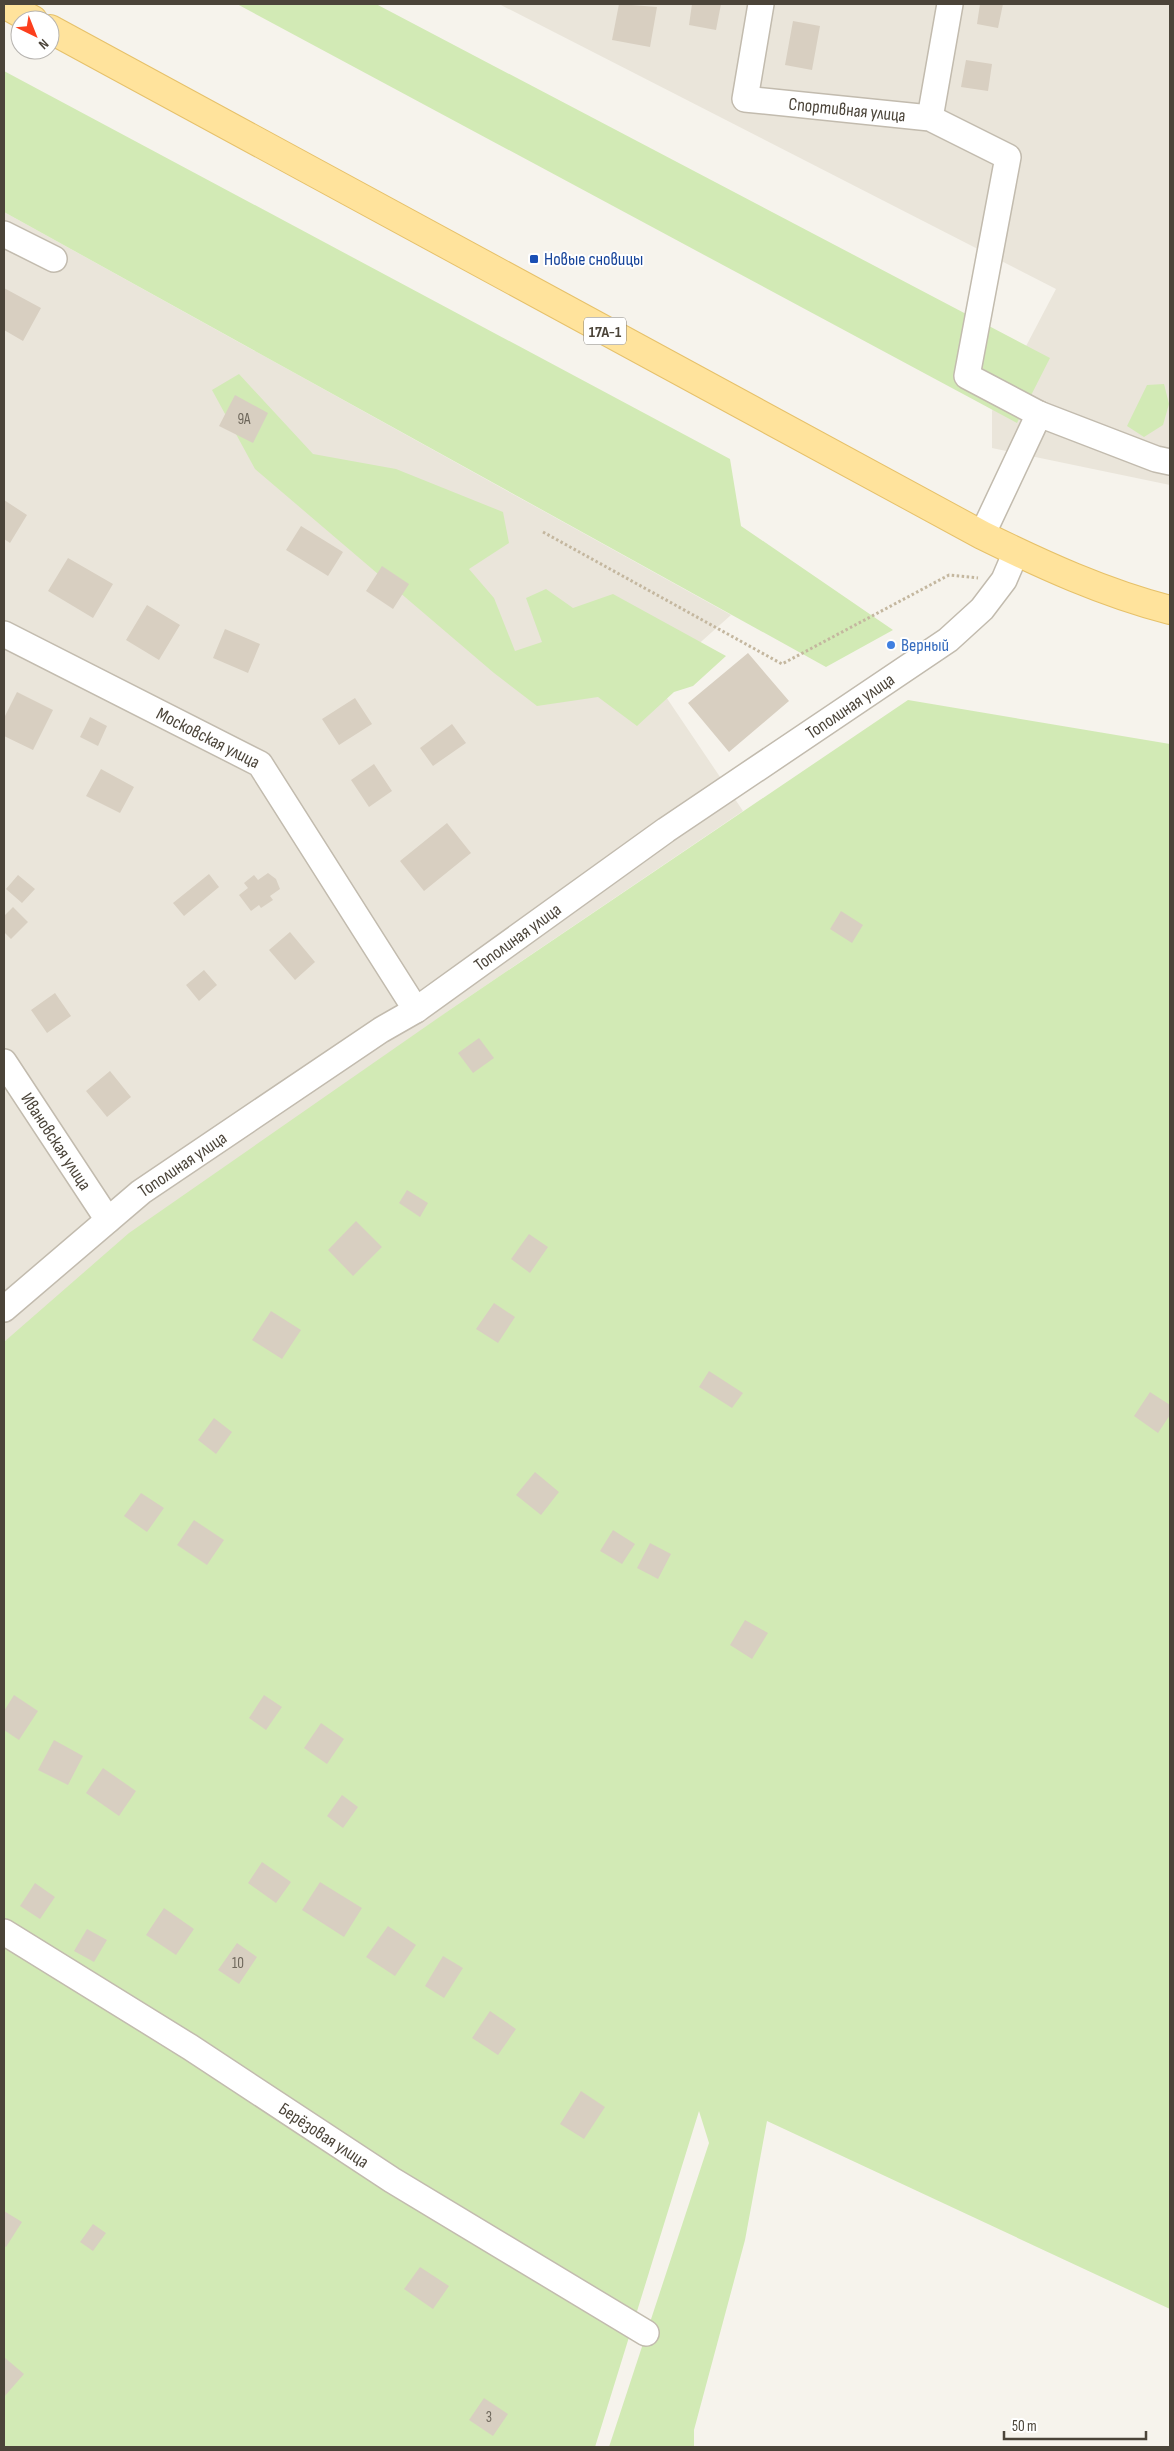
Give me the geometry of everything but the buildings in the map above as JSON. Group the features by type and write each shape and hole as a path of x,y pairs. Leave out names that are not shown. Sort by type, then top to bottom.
{"main road":[{"name":"17А-1","path":"60,34 982,535 1016,552 1117,595 1170,610"}],"street":[{"name":"Спортивная улица","path":"761,4 745,99 930,118 950,4"},
{"path":"930,118 1008,157 968,376 1039,414 1156,459 1170,462"},
{"path":"4,234 54,259"},
{"path":"982,535 1039,414"},
{"name":"Тополиная улица","path":"4,1309 141,1192 380,1030 416,1010 666,830 948,640 982,609 1004,580 1016,552"},
{"name":"Московская улица","path":"4,634 260,764 416,1010"},
{"name":"Ивановская улица","path":"4,1062 108,1220"},
{"name":"Берёзовая улица","path":"4,1932 190,2046 392,2180 646,2333"}],"path":[{"path":"543,532 782,664 949,575 1004,580"}],"shaded area":[{"path":"499,4 1170,4 1170,485 992,448 992,411 1056,289"},
{"path":"4,212 731,615 656,682 743,811 451,1009 4,1342"}],"green space":[{"path":"237,4 376,4 1050,358 1017,423"},
{"path":"4,71 730,459 741,526 893,630 826,667 4,212"},
{"path":"239,374 313,454 396,469 503,512 509,543 469,569 494,598 515,651 542,642 526,598 546,589 573,608 613,594 726,656 693,686 674,692 637,726 598,697 537,706 494,673 255,469 212,390"},
{"path":"1164,384 1169,404 1163,425 1144,437 1127,426 1147,385"},
{"path":"908,700 1170,744 1170,2309 767,2121 745,2240 694,2430 694,2447 609,2447 709,2143 699,2111 595,2447 4,2447 4,1342 129,1233 451,1009"}],"place":[{"name":"Новые сновицы","path":"534,259"},
{"name":"Верный","path":"891,645"}]}
